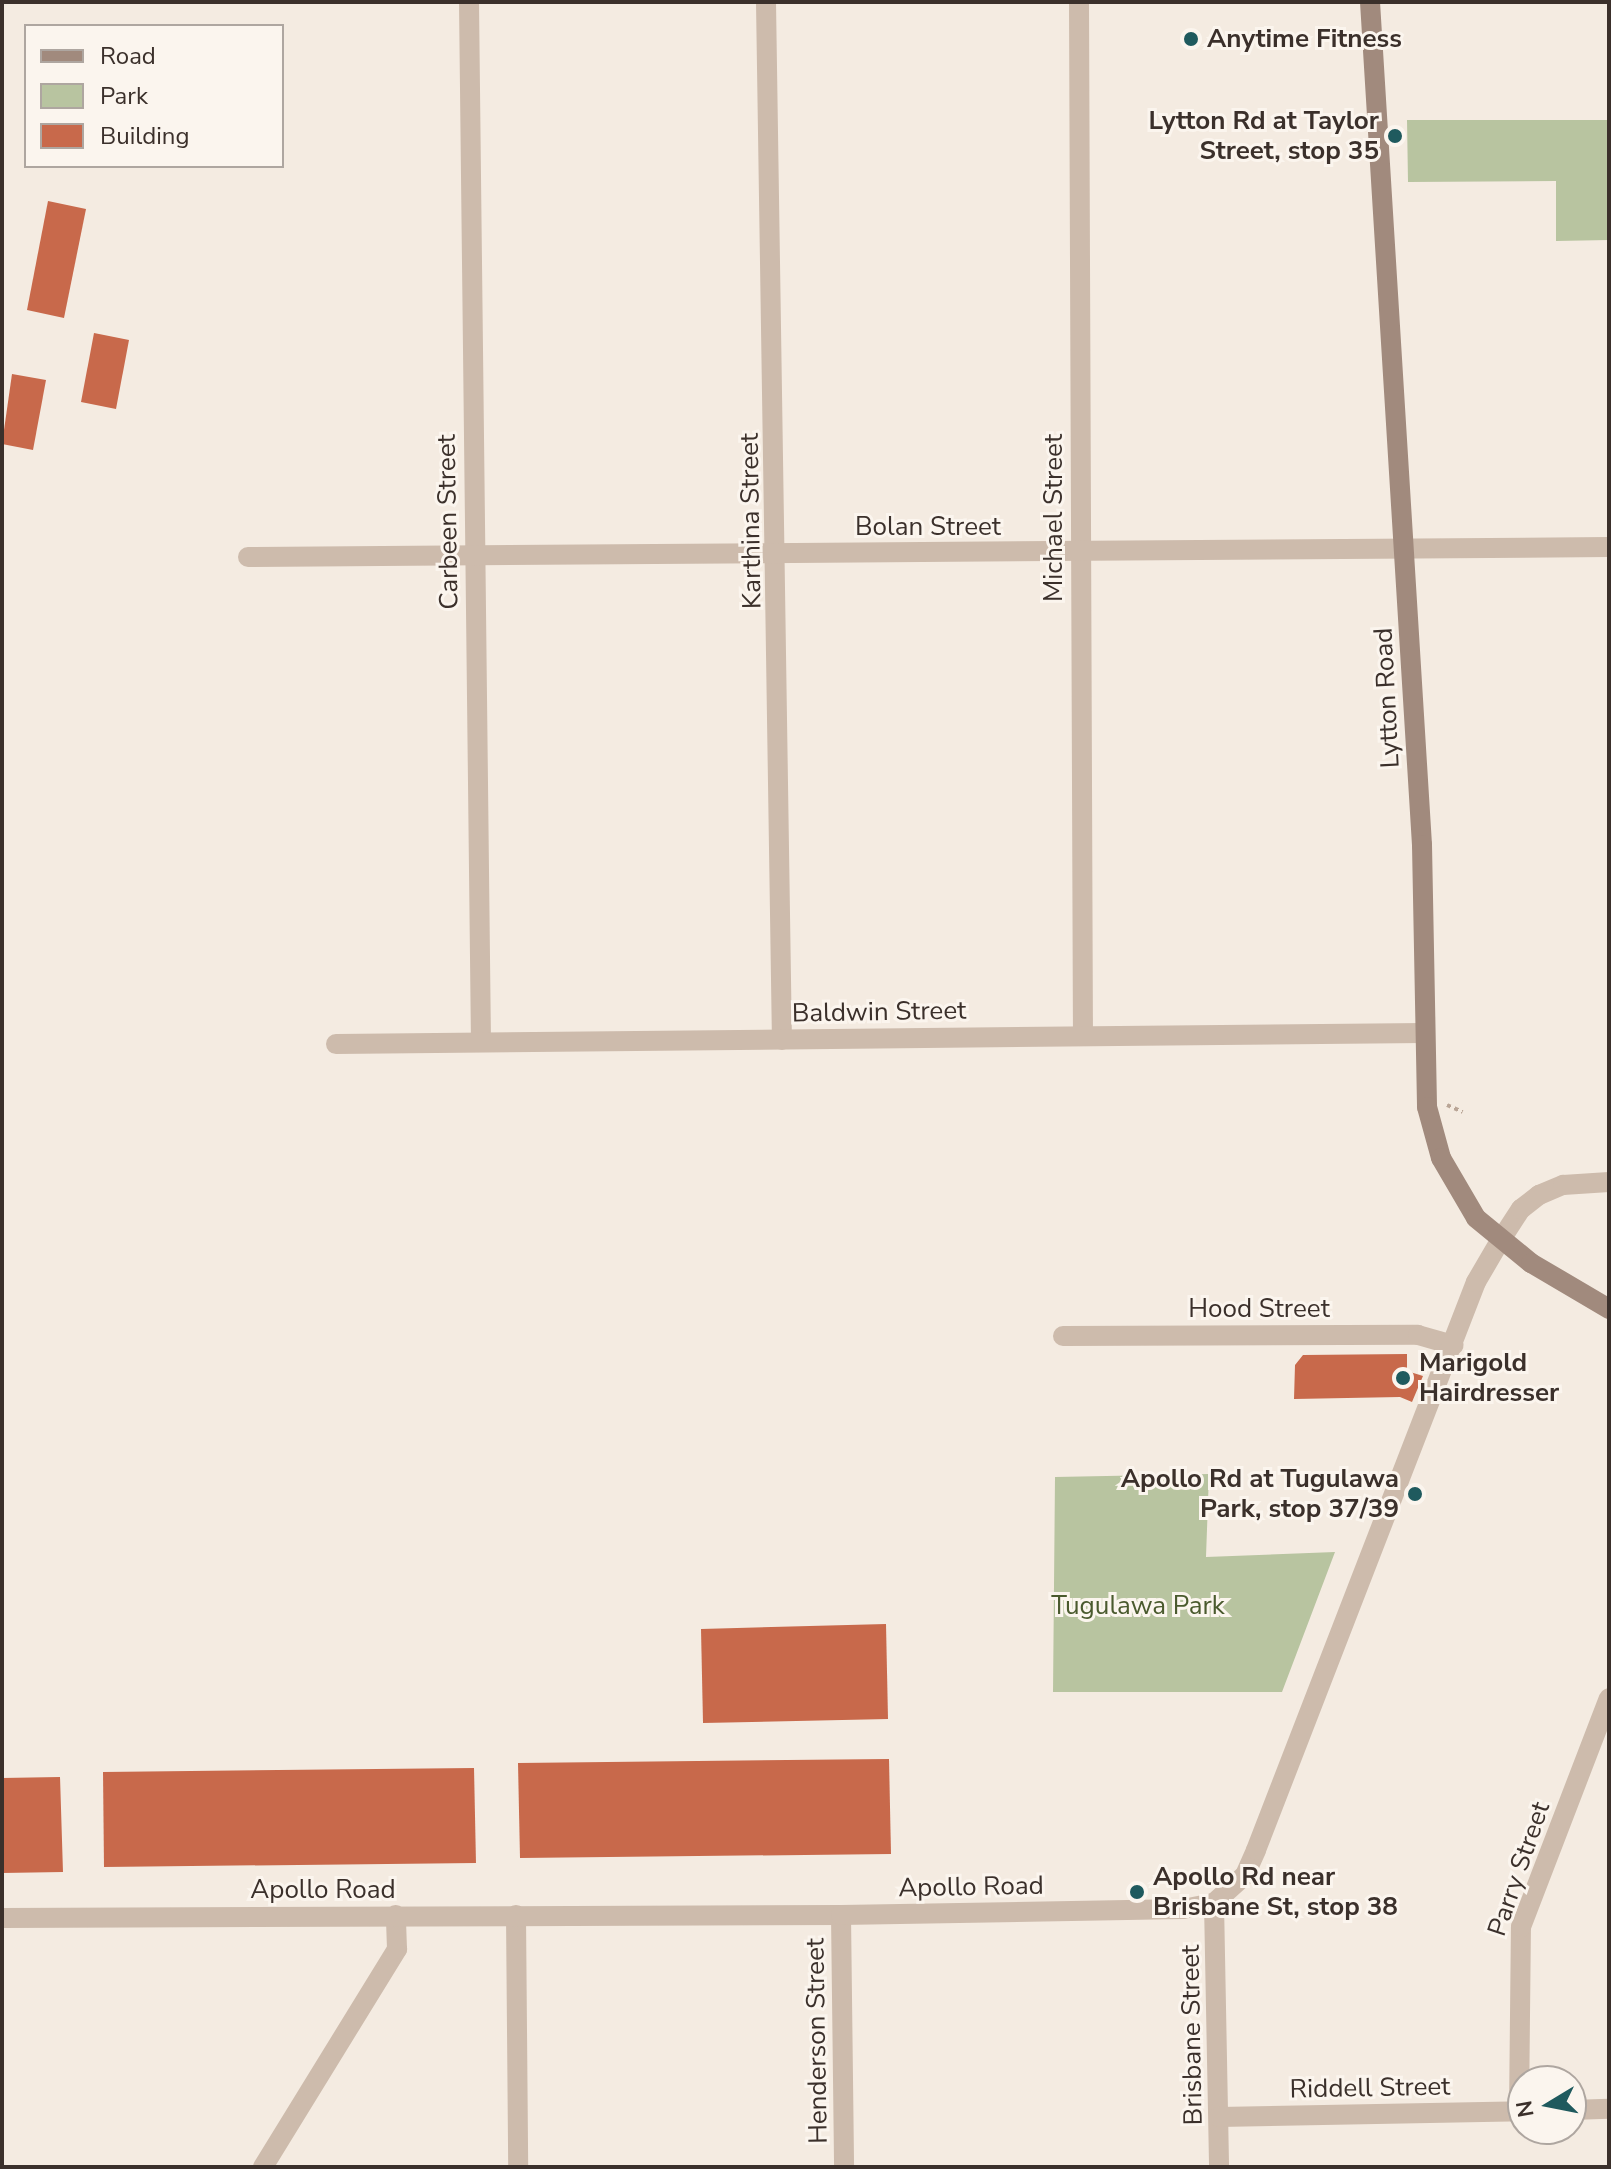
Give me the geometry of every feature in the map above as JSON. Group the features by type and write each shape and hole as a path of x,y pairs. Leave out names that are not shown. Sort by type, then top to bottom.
{"main road":[{"name":"Lytton Road","path":"1370,2 1422,845 1427,1107 1441,1158 1461,1198 1500,1241 1609,1309"}],"street":[{"name":"Carbeen Street","path":"469,2 481,1041"},
{"name":"Karthina Street","path":"766,2 778,553 782,1040"},
{"name":"Michael Street","path":"1079,2 1083,1034"},
{"name":"Bolan Street","path":"248,557 1609,547"},
{"name":"Baldwin Street","path":"336,1044 1083,1034 1424,1033"},
{"path":"1214,1903 1245,1875 1256,1850 1476,1282 1521,1209 1539,1195 1563,1185 1609,1182"},
{"name":"Hood Street","path":"1063,1336 1418,1335 1454,1345"},
{"name":"Parry Street","path":"1521,2065 1521,1927 1609,1698"},
{"name":"Apollo Road","path":"2,1918 841,1915 1183,1909 1214,1903"},
{"name":"Brisbane Street","path":"1214,1903 1219,2167"},
{"path":"263,2167 397,1949 396,1915"},
{"path":"516,1915 518,2167"},
{"name":"Henderson Street","path":"841,1915 844,2167"},
{"path":"1587,2110 1609,2109"},
{"name":"Riddell Street","path":"1219,2117 1507,2111"}],"green space":[{"path":"1407,120 1609,120 1609,240 1556,241 1556,181 1408,182"},
{"name":"Tugulawa Park","path":"1209,1474 1206,1557 1335,1552 1282,1692 1053,1692 1055,1477"}],"building":[{"path":"48,201 86,209 64,318 27,310"},
{"path":"94,333 129,340 116,409 81,402"},
{"path":"12,374 46,380 33,450 2,444"},
{"path":"1407,1354 1407,1371 1423,1376 1412,1402 1400,1397 1294,1399 1295,1365 1303,1355"},
{"path":"886,1624 888,1719 703,1723 701,1629"},
{"path":"889,1759 891,1854 520,1858 518,1763"},
{"path":"474,1768 476,1863 104,1867 103,1772"},
{"path":"60,1777 63,1872 2,1873 2,1778"}],"place":[{"name":"Anytime Fitness","path":"1191,39"},
{"name":"Lytton Rd at Taylor Street, stop 35","path":"1395,136"},
{"name":"Marigold Hairdresser","path":"1403,1378"},
{"name":"Apollo Rd at Tugulawa Park, stop 37/39","path":"1415,1494"},
{"name":"Apollo Rd near Brisbane St, stop 38","path":"1137,1892"}]}
